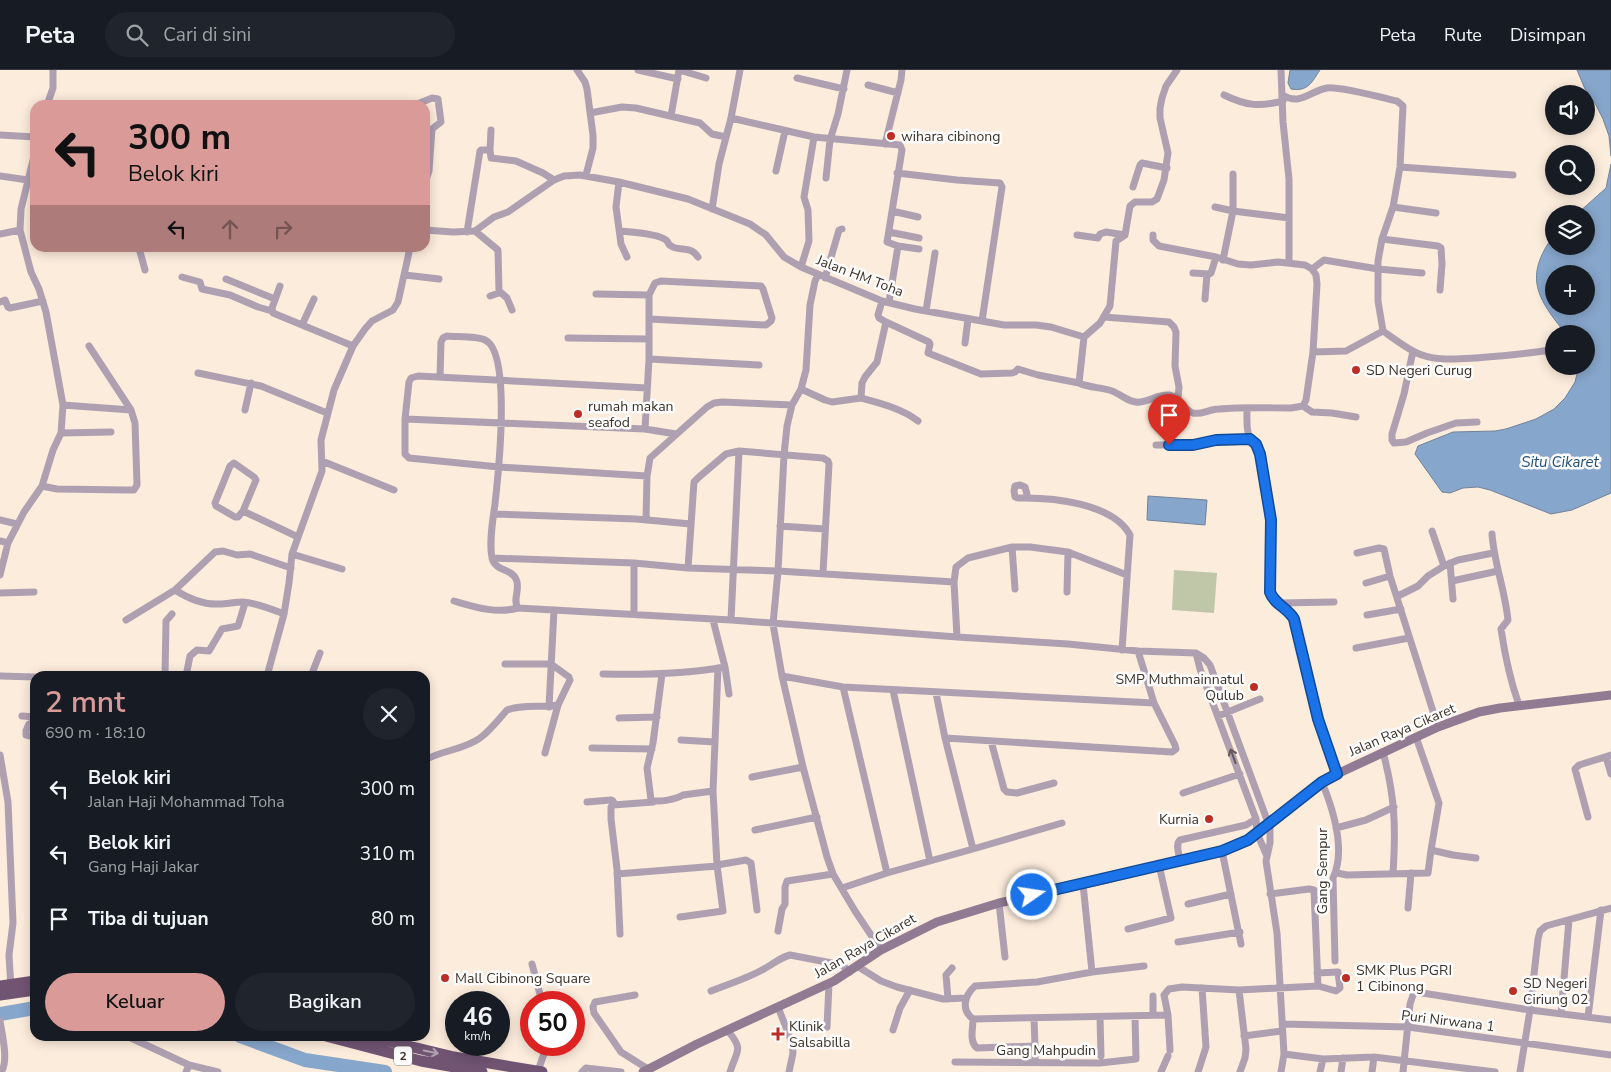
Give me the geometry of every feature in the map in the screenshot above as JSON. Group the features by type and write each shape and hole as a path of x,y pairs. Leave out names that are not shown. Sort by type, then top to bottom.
{"highway":[{"path":"6,990 30,982"},
{"path":"6,990 30,990"},
{"name":"2","path":"345,1041 421,1061 482,1072"},
{"name":"2","path":"388,1041 446,1055 540,1071"}],"main road":[{"name":"Jalan Raya Cikaret","path":"646,1071 697,1044 829,984 881,950 937,922 999,903 1237,846 1269,824 1322,782 1438,727 1479,712 1519,705 1611,695"}],"street":[{"path":"49,100 53,88 53,70"},
{"path":"576,70 585,82 593,135 593,148 586,176"},
{"path":"638,70 678,79"},
{"path":"671,116 679,70 706,78"},
{"path":"712,209 719,164 731,118 740,70"},
{"path":"826,178 830,140 844,89 847,70"},
{"path":"886,144 902,70"},
{"path":"1079,383 1084,337 1104,317 1110,306 1116,241 1125,235 1130,206 1135,202 1152,202 1157,199 1164,180 1168,153 1160,118 1160,108 1166,86 1177,70"},
{"path":"1281,70 1289,179 1289,263"},
{"path":"797,78 844,89"},
{"path":"868,85 898,93"},
{"path":"1224,95 1239,103 1268,105 1282,98 1301,99 1328,87 1400,102 1404,110 1400,167 1393,207 1382,239 1378,269 1378,301 1383,331 1413,351 1429,358 1456,359 1518,355 1545,351"},
{"path":"427,100 432,98 438,99 441,122 432,130 430,157"},
{"path":"590,113 622,107 636,108 700,123 712,134 726,137"},
{"path":"731,118 814,138 897,144 902,150 887,242 898,246 920,249"},
{"path":"430,230 475,231 494,217 508,212 554,180 544,173 516,160 491,158 491,130"},
{"path":"776,171 785,132"},
{"path":"0,134 30,137"},
{"path":"802,267 809,241 808,210 804,197 814,138"},
{"path":"467,232 480,151 490,150"},
{"path":"1133,187 1142,163 1167,168"},
{"path":"1400,167 1513,175"},
{"path":"0,575 8,543 17,524 42,486 53,450 61,433 63,405 44,301 31,272 20,230 20,209 30,172"},
{"path":"897,173 1000,183 1002,187 982,321"},
{"name":"Jalan HM Toha","path":"554,180 572,174 619,182 688,199 750,224 766,235 784,257 802,267 885,302 968,319 1017,326 1036,325 1084,337"},
{"path":"1193,273 1212,273 1219,258 1233,211 1233,174"},
{"path":"0,176 28,180"},
{"path":"619,182 616,208 622,248 627,257"},
{"path":"1215,207 1289,218"},
{"path":"1393,207 1436,213"},
{"path":"892,211 918,217"},
{"path":"842,229 839,230 822,276 815,281 810,305 806,370 801,389 792,406 784,454 778,571 773,624 782,676 803,767 833,874 881,950"},
{"path":"0,234 20,230"},
{"path":"475,231 498,250 499,292 507,298 512,310"},
{"path":"620,231 643,233 662,238 671,246 694,251 698,257"},
{"path":"889,232 918,238"},
{"path":"1077,235 1098,238 1100,234 1106,232 1125,235"},
{"path":"1153,235 1153,240 1159,246 1172,250 1219,258 1238,264 1289,263 1305,265 1312,269 1316,275 1313,352 1308,392 1303,406"},
{"path":"1382,239 1438,246 1441,248 1440,290"},
{"path":"898,246 885,302 878,315 879,318 929,342 928,353 981,374 1012,373 1021,369 1038,375 1113,391 1134,402 1171,395 1194,413 1216,409 1291,408 1303,406 1312,412 1356,417"},
{"path":"140,252 145,270"},
{"path":"268,671 284,614 292,554 322,471 321,440 334,390 354,346 365,329 372,321 393,310 398,302 409,252"},
{"path":"926,311 936,253"},
{"path":"1312,269 1324,260 1378,269 1422,273"},
{"path":"1205,300 1207,274"},
{"path":"405,275 439,279"},
{"path":"182,277 200,282 202,289 230,295 354,346"},
{"path":"226,279 275,299"},
{"path":"645,429 649,359 649,319 649,295 655,283 661,281 759,286 764,289 772,318 766,325 649,319"},
{"path":"272,311 280,286"},
{"path":"490,296 499,292"},
{"path":"596,294 649,295"},
{"path":"302,325 314,299"},
{"path":"0,302 5,300 10,308 44,301"},
{"path":"1104,317 1169,322 1174,327 1176,332 1175,366 1179,387 1178,399"},
{"path":"964,343 968,319"},
{"path":"861,398 864,377 877,362 886,322"},
{"path":"1313,352 1346,351 1383,331"},
{"path":"440,377 441,342 443,338 447,336 484,339 490,343 495,353 501,380 499,467 492,558 496,566 513,574 516,578 518,585 516,602 518,608"},
{"path":"568,338 649,339"},
{"path":"42,486 57,490 135,489 137,480 135,423 130,410 89,346"},
{"path":"1413,351 1404,394 1392,434 1394,443 1406,442 1456,423 1477,422"},
{"path":"649,359 759,365"},
{"path":"198,373 251,383 327,413"},
{"path":"647,388 418,376 411,378 409,382 405,418 405,454 409,458 499,467 647,476"},
{"path":"245,410 251,383"},
{"path":"801,389 832,402 861,398 890,407 918,421"},
{"path":"646,520 647,476 650,458 706,406 714,403 792,406"},
{"path":"63,405 130,410"},
{"path":"1247,408 1247,427 1250,439 1258,449 1271,520 1270,592 1272,597 1292,614 1294,619 1318,719 1337,774"},
{"path":"405,418 645,429 676,434"},
{"path":"61,433 111,432"},
{"path":"1156,445 1193,445 1216,440 1250,439"},
{"path":"731,620 739,451"},
{"path":"688,568 696,480 726,454 739,451 784,454 828,460 823,574"},
{"path":"322,461 394,490"},
{"path":"234,463 256,480 244,511 241,516 235,517 216,506 215,503 230,466 234,463"},
{"path":"1028,498 1071,502 1096,510 1122,523 1130,535 1122,650"},
{"path":"244,511 298,537"},
{"path":"494,514 646,520 691,524"},
{"path":"0,520 17,524"},
{"path":"780,526 825,528"},
{"path":"1432,531 1447,564 1452,581 1453,599"},
{"path":"1492,534 1493,552 1506,603 1508,620 1501,629 1505,655 1511,684 1519,705"},
{"path":"0,541 8,543"},
{"path":"957,638 954,582 956,567 968,558 1012,547 1030,547 1068,552 1127,575"},
{"path":"1012,547 1016,589"},
{"path":"1357,553 1384,549 1390,576 1398,596 1409,638 1438,727"},
{"path":"126,620 175,590 215,552 223,551 237,555 250,554 291,568"},
{"path":"1067,592 1068,552"},
{"path":"1398,596 1418,586 1428,576 1447,564 1493,552"},
{"path":"292,554 342,569"},
{"path":"492,558 634,563 688,568 778,571 954,582"},
{"path":"634,563 634,614"},
{"path":"1452,581 1498,572"},
{"path":"1366,583 1390,576"},
{"path":"175,590 189,599 204,604 245,603 263,606 284,614"},
{"path":"0,593 34,592"},
{"path":"454,600 490,610 518,608 634,614 957,638 1068,644 1122,650 1196,652 1210,665 1269,824 1270,843 1266,854"},
{"path":"1278,603 1334,602"},
{"path":"187,671 190,656 197,650 208,651 222,628 238,626 245,603"},
{"path":"1367,614 1401,609"},
{"path":"548,707 554,610"},
{"path":"165,671 166,621 172,614"},
{"path":"713,620 729,694"},
{"path":"1356,648 1409,638"},
{"path":"945,738 1172,752 1176,749 1175,745 1154,704 1138,651"},
{"path":"1196,652 1200,669 1256,819 1257,833 1266,854 1270,894 1277,933 1284,1054 1281,1072"},
{"path":"313,671 320,653"},
{"path":"504,664 552,664 570,680 558,705 546,754"},
{"path":"603,674 647,675 701,672 722,667"},
{"path":"680,917 722,912 717,865 714,742 722,667"},
{"path":"653,802 650,799 647,768 652,750 662,674"},
{"path":"0,676 30,677"},
{"path":"782,676 843,687 1154,704"},
{"path":"843,687 887,873"},
{"path":"893,690 930,861"},
{"path":"936,693 945,738 973,849"},
{"path":"1218,716 1260,699"},
{"path":"430,756 471,743 480,738 508,710 558,705"},
{"path":"22,716 30,717"},
{"path":"619,718 657,717"},
{"path":"30,724 28,724 26,731 26,735 30,736"},
{"path":"1337,873 1347,875 1428,873 1439,804 1416,737"},
{"path":"681,740 714,742"},
{"path":"991,741 1004,789 1007,792 1017,793 1054,783"},
{"path":"592,748 652,750"},
{"path":"1383,752 1390,776 1394,807 1393,873"},
{"path":"0,754 3,784 8,802 13,907 13,931 6,990"},
{"path":"1588,817 1575,769 1578,765 1608,756 1611,774"},
{"path":"752,777 803,767"},
{"path":"1183,793 1240,774"},
{"name":"Gang Sempur","path":"1322,782 1332,809 1338,850 1337,873 1333,878 1335,962"},
{"path":"613,805 653,802 679,797 683,794 714,791"},
{"path":"587,802 613,801 611,819 617,874 620,934"},
{"path":"1336,828 1366,820 1394,807"},
{"path":"755,830 817,817"},
{"path":"1180,860 1177,848 1180,840 1246,825 1256,819"},
{"path":"842,888 887,873 1062,823"},
{"path":"1431,850 1476,858"},
{"path":"1222,851 1241,944"},
{"path":"617,874 717,865 746,860 752,862 757,910"},
{"path":"1128,930 1171,918 1159,865"},
{"path":"1408,908 1411,873"},
{"path":"778,931 782,909 785,904 785,886 787,881 833,874"},
{"path":"1083,884 1092,972"},
{"path":"1270,894 1314,890 1318,986"},
{"path":"1188,904 1231,894"},
{"path":"999,903 1005,957"},
{"path":"1520,1072 1540,931 1546,926 1611,908"},
{"path":"1588,1017 1601,910"},
{"path":"1561,1014 1570,920"},
{"path":"1178,942 1240,932"},
{"path":"711,991 750,976 782,957 790,955 842,965 881,981 943,1000 966,998"},
{"path":"532,964 539,991"},
{"path":"1144,966 1092,972 1036,982 979,985 970,990 966,998 967,1014 973,1019 1168,1015"},
{"path":"948,999 946,975 952,968"},
{"path":"1161,1072 1169,1053 1168,1015 1164,995 1169,990 1182,988 1279,989 1318,986 1336,991 1340,988 1338,972 1317,973"},
{"path":"827,1027 829,984"},
{"path":"1198,1072 1206,1047 1202,988"},
{"path":"893,1030 900,1008 910,990"},
{"path":"1239,990 1245,1058 1240,1072"},
{"path":"1403,1072 1410,1004 1413,995 1418,992 1530,1010 1611,1020"},
{"path":"635,996 595,1002 593,1007 594,1013 621,1052 646,1071"},
{"path":"1152,1015 1153,996"},
{"path":"778,1007 792,1044 793,1053 789,1072"},
{"name":"Gang Mahpudin","path":"956,1062 1100,1063 1136,1058 1135,1016"},
{"path":"1100,1017 1101,1056"},
{"path":"1034,1018 1035,1062"},
{"path":"973,1019 972,1039 974,1046 977,1048 1035,1046"},
{"path":"0,1021 5,1061 2,1072"},
{"name":"Puri Nirwana 1","path":"1244,1036 1282,1027 1408,1027 1611,1055"},
{"path":"728,1031 739,1048 730,1072"},
{"path":"137,1041 187,1068 218,1072"},
{"path":"1284,1054 1323,1059 1374,1057 1495,1072"},
{"path":"540,1071 544,1056"},
{"path":"1372,1072 1374,1057"},
{"path":"1342,1072 1343,1058"},
{"path":"1320,1072 1323,1059"},
{"path":"582,1072 586,1068 620,1072"}],"green space":[{"path":"1174,570 1217,573 1214,613 1172,610"}],"water":[{"path":"1290,70 1320,70 1309,85 1297,90 1291,89 1288,83"},
{"path":"1577,70 1611,70 1611,156 1609,136 1595,104 1595,85 1583,85"},
{"name":"Situ Cikaret","path":"1611,164 1611,493 1572,510 1551,514 1478,487 1463,488 1450,493 1442,492 1415,454 1418,446 1453,432 1495,431 1536,419 1554,409 1565,398 1575,382 1577,375 1595,375 1595,325 1559,325 1552,315 1595,315 1595,265 1545,265 1545,304 1541,298 1537,275 1539,263 1545,248 1545,255 1595,255 1595,205 1587,205 1606,188"},
{"path":"1148,496 1207,500 1205,525 1147,520"}],"waterway":[{"path":"0,1014 30,1009"},
{"path":"254,1041 305,1060 385,1072"}],"place":[{"name":"wihara cibinong","path":"891,136"},
{"name":"SD Negeri Curug","path":"1356,370"},
{"name":"rumah makan seafod","path":"578,414"},
{"name":"SMP Muthmainnatul Qulub","path":"1254,687"},
{"name":"Kurnia","path":"1209,819"},
{"name":"Mall Cibinong Square","path":"445,978"},
{"name":"SMK Plus PGRI 1 Cibinong","path":"1346,978"},
{"name":"SD Negeri Ciriung 02","path":"1513,991"},
{"name":"Klinik Salsabilla","path":"778,1034"}],"route":[{"path":"1032,895 1111,878 1237,846 1248,840 1322,782 1337,774 1318,719 1296,624 1292,614 1272,597 1270,592 1271,520 1260,454 1256,444 1250,439 1216,440 1193,445 1169,445"}]}
